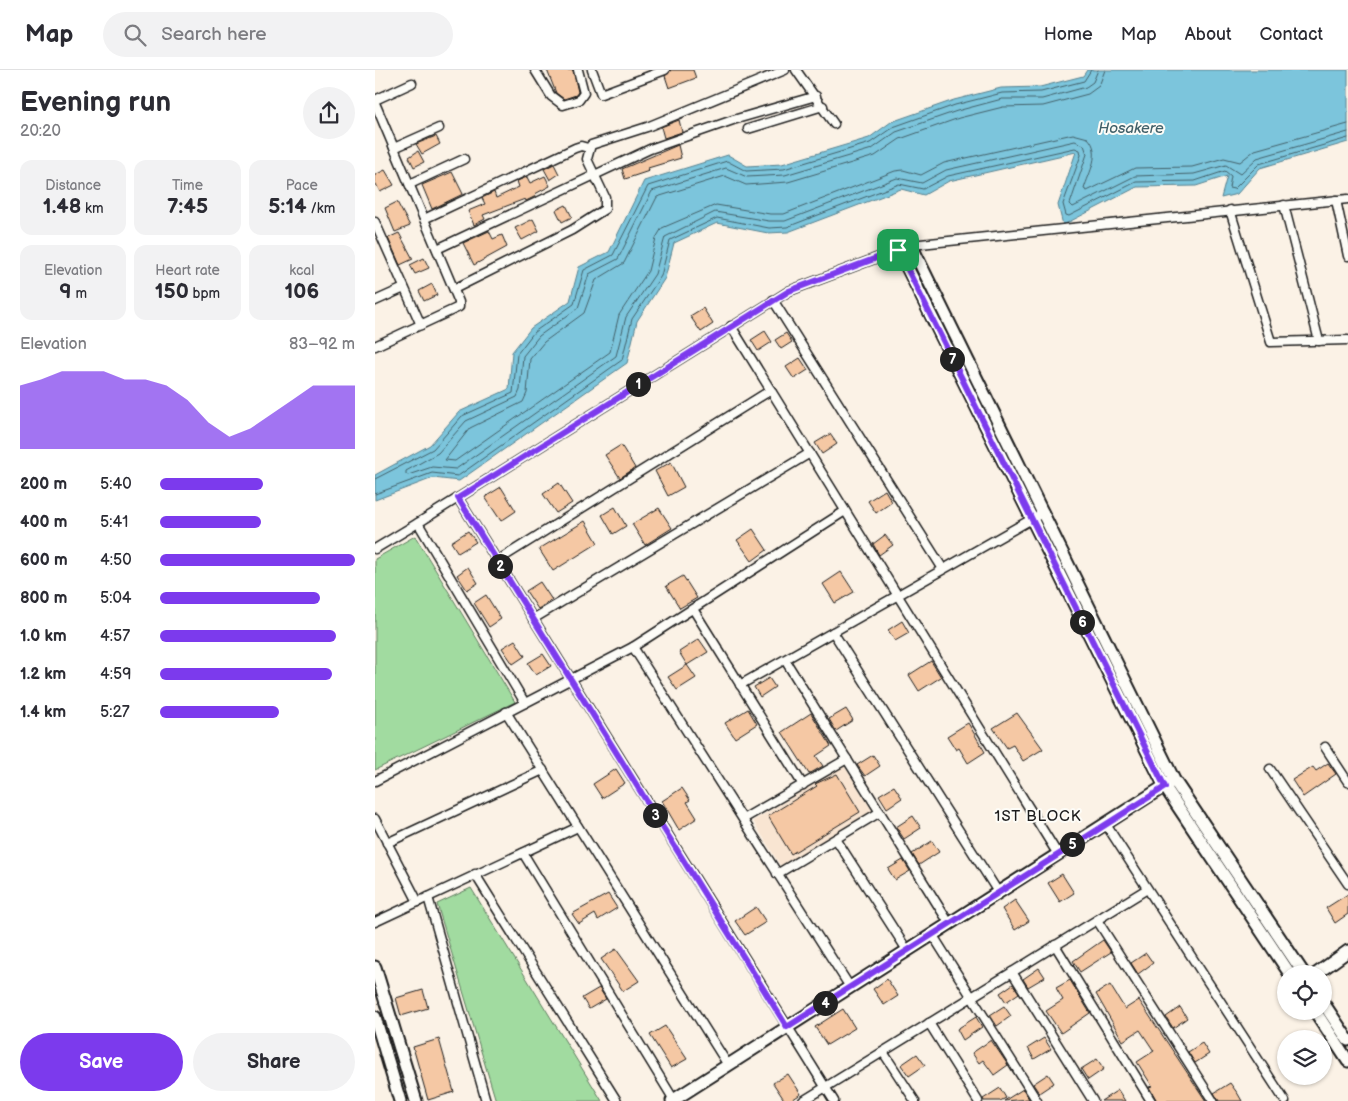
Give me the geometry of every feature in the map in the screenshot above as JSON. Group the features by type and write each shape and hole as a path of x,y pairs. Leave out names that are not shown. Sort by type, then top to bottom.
{"street":[{"path":"535,70 551,96 563,105 579,100 584,93 578,70"},
{"path":"592,70 601,94 665,70"},
{"path":"454,289 572,230 605,208 605,197 587,159 588,148 594,143 647,127 785,70"},
{"path":"796,70 834,124"},
{"path":"375,346 459,307 454,289 375,101 412,82"},
{"path":"437,249 650,149 733,120 815,96"},
{"path":"748,129 823,106"},
{"path":"394,148 439,128"},
{"path":"424,219 575,148 581,146 588,148"},
{"path":"410,184 464,159"},
{"path":"375,548 418,523 773,300 789,291 911,245 1348,199"},
{"path":"1336,200 1348,256"},
{"path":"1284,205 1319,341"},
{"path":"1230,210 1271,342 1348,340"},
{"path":"375,222 421,325"},
{"path":"911,245 1044,512 1170,783 1298,965"},
{"path":"898,250 1031,520 1170,783 1283,965"},
{"path":"375,301 404,288"},
{"path":"773,300 943,569"},
{"path":"731,326 1057,853"},
{"path":"497,562 771,390"},
{"path":"533,619 810,453"},
{"path":"458,498 834,1101"},
{"path":"375,780 633,647 845,511"},
{"path":"740,685 1044,512"},
{"path":"418,523 525,702"},
{"path":"693,609 803,785"},
{"path":"833,632 998,892"},
{"path":"633,647 850,987"},
{"path":"785,660 949,923"},
{"path":"506,712 728,1065"},
{"path":"1325,747 1348,782"},
{"path":"743,819 847,759"},
{"path":"1270,769 1348,884"},
{"path":"387,843 543,770"},
{"path":"523,853 673,1100 1057,853 1170,783"},
{"path":"777,874 880,812"},
{"path":"375,819 418,902"},
{"path":"1105,823 1285,1101"},
{"path":"375,922 579,827"},
{"path":"836,839 907,950"},
{"path":"475,874 617,1101"},
{"path":"803,1101 1147,889"},
{"path":"428,897 486,1101"},
{"path":"1097,920 1213,1101"},
{"path":"932,934 1037,1101"},
{"path":"1055,945 1151,1101"},
{"path":"1329,965 1348,951"},
{"path":"375,967 416,1101"},
{"path":"1012,972 1093,1101"},
{"path":"1332,1016 1348,1040"},
{"path":"375,1017 400,1101"},
{"path":"1321,1020 1348,1061"},
{"path":"929,1023 978,1101"},
{"path":"883,1052 915,1101"}],"shaded area":[{"path":"844,765 873,812 782,868 753,821"}],"green space":[{"path":"415,536 515,702 375,770 375,559"},
{"path":"471,888 602,1101 496,1101 437,904"}],"water":[{"name":"Hosakere","path":"1087,70 1348,70 1348,142 1260,168 1237,194 1221,198 1227,176 1196,186 1137,187 1063,225 1058,205 1076,152 949,181 924,195 901,189 788,232 768,233 717,223 674,243 665,278 637,321 627,363 459,481 433,478 375,500 375,475 430,445 459,412 509,389 512,352 531,328 570,301 579,267 609,252 644,181 728,155 747,166 782,164 869,138 891,122 954,100 1001,88 1040,87 1083,76"}],"building":[{"path":"547,70 573,70 578,92 576,95 564,99 556,93"},
{"path":"671,70 693,70 696,78 669,88 665,76"},
{"path":"679,120 682,132 664,138 661,127"},
{"path":"436,136 440,144 422,154 416,144"},
{"path":"678,145 681,158 648,168 649,171 625,179 622,169"},
{"path":"418,151 424,162 414,167 409,157"},
{"path":"554,164 559,174 550,180 544,169"},
{"path":"385,170 394,185 380,192 375,182 375,175"},
{"path":"452,172 463,194 432,209 422,185"},
{"path":"545,176 550,186 535,194 536,196 483,215 485,219 474,225 468,211 485,204 482,198 494,192 496,198 519,187 517,181 527,177 530,183"},
{"path":"397,202 410,226 395,232 385,208"},
{"path":"566,205 572,217 562,222 556,210"},
{"path":"533,219 539,231 522,240 515,228"},
{"path":"489,231 493,239 502,235 507,247 474,265 463,243"},
{"path":"399,233 413,259 400,265 388,238"},
{"path":"424,258 429,268 415,274 410,265"},
{"path":"432,284 437,295 424,301 419,291"},
{"path":"703,308 713,324 701,332 690,316"},
{"path":"765,331 772,342 758,351 751,340"},
{"path":"786,333 792,342 781,349 775,340"},
{"path":"800,358 808,370 794,379 786,367"},
{"path":"830,434 837,444 822,454 815,443"},
{"path":"621,445 635,468 620,478 605,455"},
{"path":"671,462 684,487 668,496 655,471"},
{"path":"559,483 572,503 556,513 543,494"},
{"path":"501,487 516,511 501,521 485,497"},
{"path":"885,490 892,502 876,513 868,501"},
{"path":"615,507 626,526 613,534 602,515"},
{"path":"659,508 672,528 645,545 632,524"},
{"path":"585,521 598,543 553,571 539,549"},
{"path":"753,529 767,550 752,561 737,540"},
{"path":"468,531 476,542 458,553 451,542"},
{"path":"885,535 893,545 879,555 873,544"},
{"path":"468,567 478,583 467,590 457,575"},
{"path":"841,572 854,592 835,603 823,584"},
{"path":"683,576 697,598 680,608 666,586"},
{"path":"540,582 552,600 538,609 526,591"},
{"path":"486,595 501,619 489,627 474,603"},
{"path":"902,621 909,633 895,641 888,630"},
{"path":"699,639 708,652 687,665 679,652"},
{"path":"515,640 525,656 513,664 502,648"},
{"path":"543,654 551,666 536,675 528,663"},
{"path":"931,661 941,677 919,691 909,675"},
{"path":"687,665 696,678 677,690 668,677"},
{"path":"769,678 775,687 760,697 754,687"},
{"path":"748,709 757,724 735,738 725,723"},
{"path":"846,709 853,720 836,731 829,719"},
{"path":"811,713 831,746 816,756 823,766 809,774 782,732"},
{"path":"1017,713 1043,749 1023,761 1013,745 1007,748 993,728"},
{"path":"968,723 985,752 968,763 959,748 956,750 947,736"},
{"path":"873,755 880,766 865,776 857,765"},
{"path":"1328,763 1336,774 1303,797 1292,780 1313,767 1316,771"},
{"path":"616,769 625,783 602,798 593,784"},
{"path":"837,774 860,812 791,854 768,816 817,786 815,784"},
{"path":"894,786 902,798 887,808 879,795"},
{"path":"682,788 690,800 687,802 697,818 679,830 662,801"},
{"path":"913,816 921,828 904,839 896,827"},
{"path":"932,841 939,852 919,865 912,854"},
{"path":"903,860 910,871 895,880 888,869"},
{"path":"1062,874 1074,893 1060,902 1048,883"},
{"path":"608,894 617,908 598,920 595,914 579,924 572,914"},
{"path":"1348,894 1348,914 1335,923 1326,908"},
{"path":"1015,900 1029,921 1015,930 1002,909"},
{"path":"756,907 766,922 745,935 735,921"},
{"path":"1103,940 1111,952 1080,972 1073,961"},
{"path":"616,949 639,981 623,991 601,959"},
{"path":"1146,953 1153,963 1138,974 1131,963"},
{"path":"1039,968 1045,977 1028,987 1023,979"},
{"path":"887,979 898,996 884,1005 873,989"},
{"path":"1070,980 1090,1013 1061,1033 1046,1011 1063,1000 1056,988"},
{"path":"1013,984 1019,993 1006,1002 1000,993"},
{"path":"1110,985 1125,1009 1139,1000 1206,1101 1157,1101 1149,1087 1152,1086 1137,1062 1154,1051 1140,1030 1123,1041 1096,994"},
{"path":"599,988 606,999 589,1009 582,998"},
{"path":"423,990 428,1008 401,1016 396,998"},
{"path":"1004,1006 1011,1016 997,1026 990,1015"},
{"path":"1180,1007 1187,1018 1173,1028 1166,1017"},
{"path":"843,1009 855,1028 827,1045 815,1027"},
{"path":"976,1017 982,1027 963,1040 957,1029"},
{"path":"665,1026 687,1059 671,1068 650,1035"},
{"path":"1044,1038 1051,1049 1034,1059 1028,1048"},
{"path":"439,1039 454,1092 428,1100 413,1047"},
{"path":"991,1040 1008,1065 994,1075 983,1060 979,1063 972,1053"},
{"path":"1202,1043 1209,1054 1195,1063 1188,1052"},
{"path":"917,1054 925,1065 909,1076 901,1065"},
{"path":"1097,1059 1104,1069 1088,1080 1081,1069"},
{"path":"788,1074 801,1094 790,1101 785,1101 773,1083"},
{"path":"1048,1074 1054,1083 1039,1093 1033,1084"},
{"path":"1230,1083 1242,1101 1219,1101 1214,1093"},
{"path":"1000,1088 1006,1098 1000,1101 984,1101 983,1099"},
{"path":"1023,1089 1029,1099 1004,1101"},
{"path":"1118,1090 1125,1101 1101,1101"}],"district":[{"name":"1ST BLOCK","path":"1038,816"}],"route":[{"path":"898,250 1165,787 1105,823 787,1027 458,498 789,291 898,250"}]}
